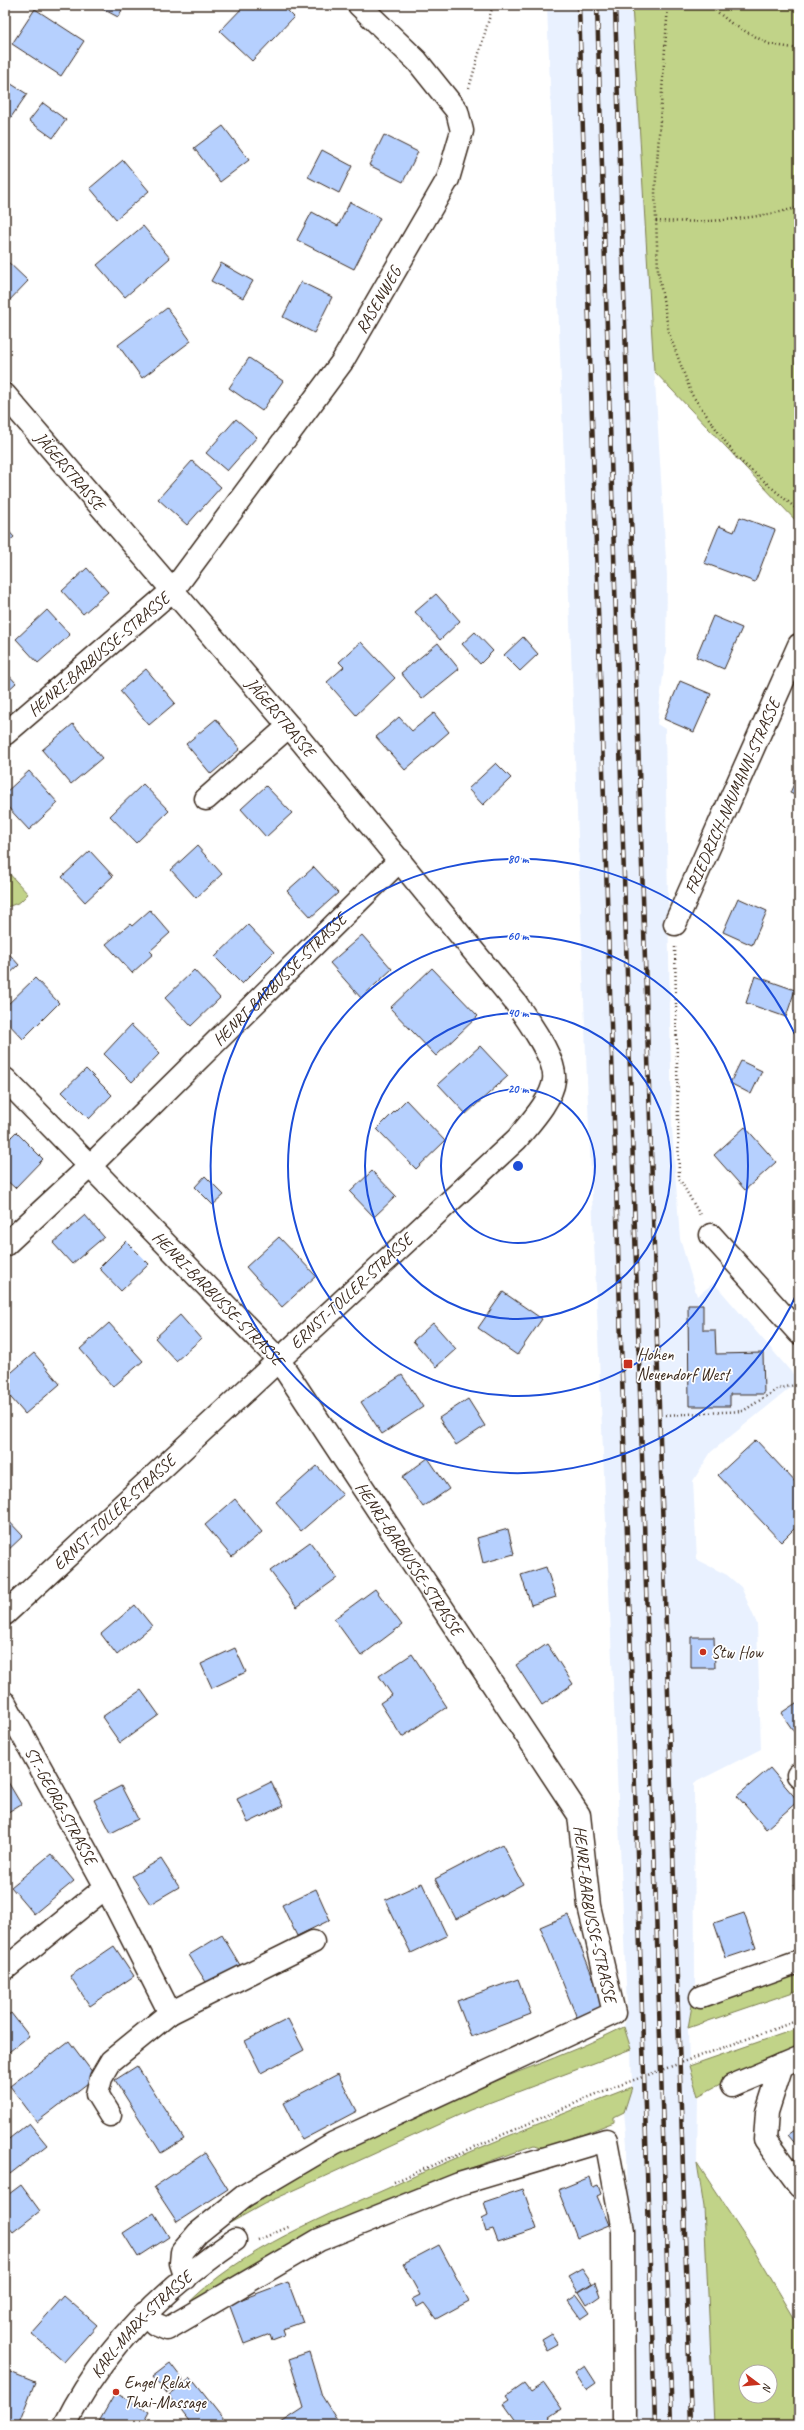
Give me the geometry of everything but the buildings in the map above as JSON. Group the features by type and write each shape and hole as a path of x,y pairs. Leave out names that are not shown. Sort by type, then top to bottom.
{"street":[{"name":"RASENWEG","path":"174,589 342,362 448,179 462,131 457,111 417,61 360,5"},
{"name":"JÄGERSTRASSE","path":"5,395 174,589 400,860 516,1003 545,1047"},
{"name":"HENRI-BARBUSSE-STRASSE","path":"5,734 174,589"},
{"name":"FRIEDRICH-NAUMANN-STRASSE","path":"675,924 799,645"},
{"path":"206,800 289,726"},
{"name":"HENRI-BARBUSSE-STRASSE","path":"5,1245 90,1166 400,860"},
{"name":"ERNST-TOLLER-STRASSE","path":"5,1614 278,1359 517,1139 543,1106 554,1079 545,1047"},
{"name":"HENRI-BARBUSSE-STRASSE","path":"5,1079 278,1359 579,1815 589,1906 614,2013 334,2143 244,2196 198,2233 182,2252 181,2263 186,2278"},
{"path":"711,1235 799,1333"},
{"name":"ST.-GEORG-STRASSE","path":"5,1703 106,1887 170,2013"},
{"path":"5,1969 106,1887"},
{"path":"110,2115 97,2094 101,2078 111,2061 170,2013 313,1942"},
{"path":"701,1997 799,1962"},
{"path":"732,2086 791,2062"},
{"path":"791,2062 767,2112 765,2140 799,2186"},
{"path":"146,2313 155,2324 167,2329 333,2234 459,2184 606,2140 623,2231 624,2425"},
{"name":"KARL-MARX-STRASSE","path":"65,2425 78,2397 108,2355 146,2313 209,2258 244,2241"}],"path":[{"path":"457,111 470,86 494,5"},
{"path":"668,5 656,184 656,221 658,270 669,333 692,395 736,458 799,511"},
{"path":"709,5 732,24 769,44 799,49"},
{"path":"656,221 678,222 752,217 799,207"},
{"path":"675,924 679,1178 711,1235"},
{"path":"666,1414 743,1411 778,1389 799,1384"},
{"path":"388,2184 601,2092 799,2020"},
{"path":"244,2241 293,2225"}],"shaded area":[{"path":"547,5 632,5 667,576 666,652 657,724 665,729 672,1128 680,1239 697,1296 714,1283 799,1381 711,1452 693,1481 697,1560 727,1575 741,1587 757,1624 761,1749 694,1783 695,1983 688,2028 689,2066 698,2096 697,2163 704,2207 714,2425 630,2425 627,2144 624,2112 632,2087 631,2049 624,2027 627,2007 587,1080"}],"green space":[{"path":"632,5 799,5 799,524 654,371"},
{"path":"5,869 28,894 20,902 5,908"},
{"path":"799,1968 799,1990 688,2028 692,2005"},
{"path":"624,2027 631,2049 470,2110 264,2204 205,2237 260,2200 376,2134 459,2095 554,2058"},
{"path":"799,2028 799,2049 733,2077 698,2096 689,2066"},
{"path":"632,2087 624,2112 614,2117 614,2122 546,2149 534,2145 450,2176 174,2319 195,2297 219,2277 272,2242 416,2175"},
{"path":"697,2163 753,2248 799,2326 799,2425 714,2425 704,2207"}],"railway":[{"path":"579,5 655,2425"},
{"path":"597,5 672,2425"},
{"path":"615,5 691,2425"}],"place":[{"name":"Hohen Neuendorf West","path":"628,1364"},
{"name":"Stw How","path":"703,1652"},
{"name":"Engel Relax Thai-Massage","path":"116,2392"}]}
